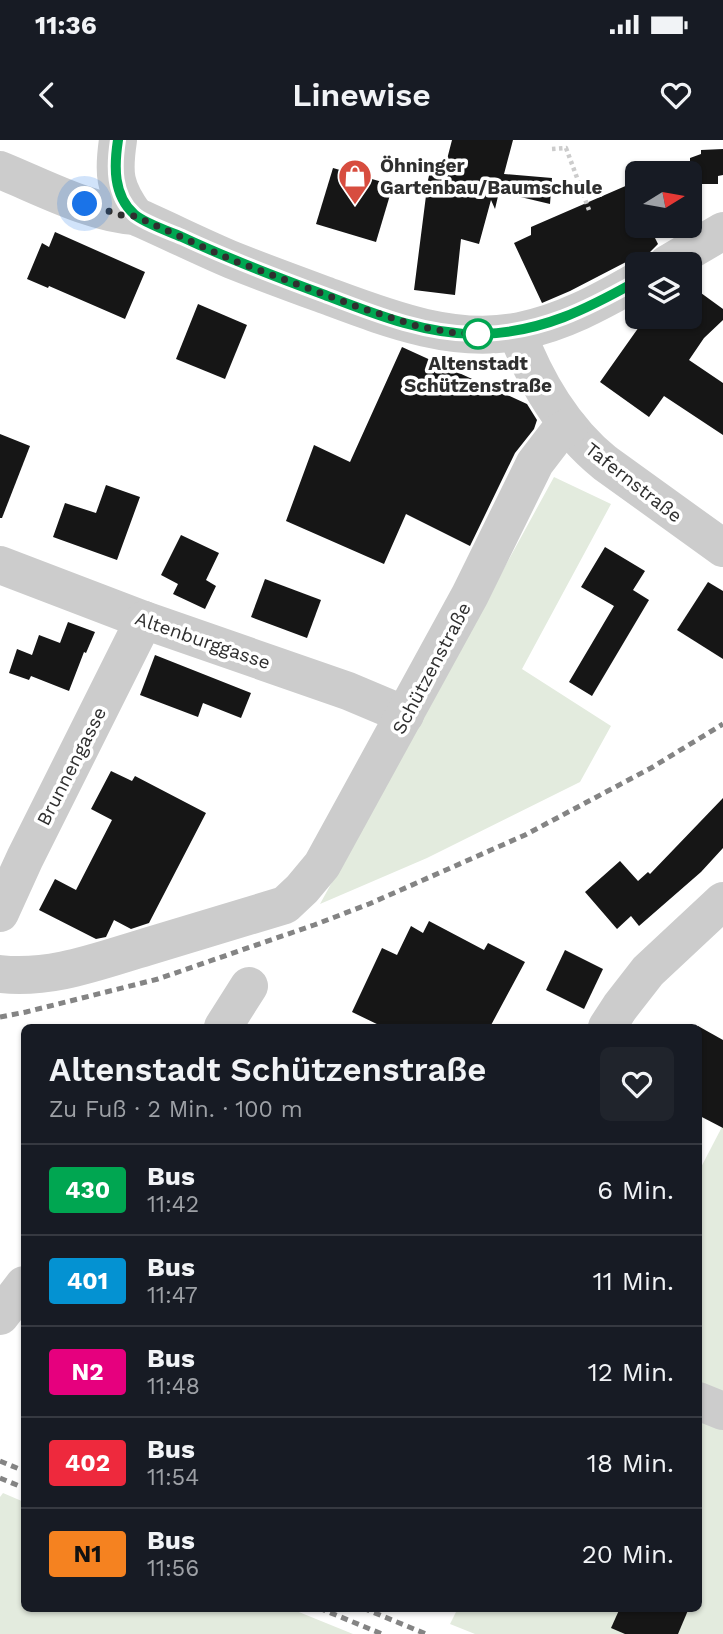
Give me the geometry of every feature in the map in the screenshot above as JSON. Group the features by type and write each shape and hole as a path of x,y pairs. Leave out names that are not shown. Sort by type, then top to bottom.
{"street":[{"path":"118,140 115,174 118,188 135,216"},
{"path":"0,170 105,211 135,216 232,260 417,326 455,333 517,332 573,315 625,287"},
{"path":"687,252 723,231"},
{"name":"Tafernstraße","path":"517,332 525,354 553,403 588,449 723,548"},
{"name":"Schützenstraße","path":"0,974 46,974 112,957 285,905 302,889 321,865 405,715 470,595 535,463 558,433 569,427"},
{"name":"Altenburggasse","path":"0,565 144,620 348,691 405,715"},
{"name":"Brunnengasse","path":"0,913 144,620"},
{"path":"609,1024 648,971 723,901"},
{"path":"225,1024 249,986"},
{"path":"0,1316 21,1289"},
{"path":"702,1403 723,1411"}],"path":[{"path":"552,149 566,148 589,210"}],"shaded area":[{"path":"554,477 611,504 522,669 611,726 580,782 427,858 320,904"},
{"path":"723,1125 723,1404 702,1396 702,1165"},
{"path":"702,1412 723,1420 723,1634 475,1634 450,1624 456,1612 702,1612"},
{"path":"3,1493 21,1501 21,1612 299,1612 353,1634 0,1634 0,1497"}],"building":[{"path":"452,140 513,140 504,174 552,178 550,204 499,192 495,209 491,200 479,244 461,239 455,295 414,290 432,163 445,167"},
{"path":"723,149 723,175 718,176 718,184 702,184 702,161 690,161 690,158 701,154 701,150"},
{"path":"333,168 393,185 376,242 316,224"},
{"path":"625,186 625,238 655,238 658,244 650,252 625,252 625,263 542,303 514,243 531,235 531,227"},
{"path":"55,232 145,272 125,319 27,279 42,243 49,247"},
{"path":"702,294 723,309 723,320 704,338 689,360 723,383 723,435 664,396 649,417 600,382 638,329 702,329"},
{"path":"198,304 247,325 225,379 176,359"},
{"path":"402,347 527,404 537,420 534,429 515,453 470,546 406,514 384,564 286,521 314,445 350,462"},
{"path":"0,434 30,446 2,518 0,518"},
{"path":"106,485 140,497 117,560 53,537 65,503 96,513"},
{"path":"181,535 219,553 206,580 216,586 205,609 173,594 178,584 161,575"},
{"path":"605,547 645,571 633,590 649,600 592,696 569,682 614,606 581,587"},
{"path":"265,579 321,600 307,638 251,617"},
{"path":"708,582 723,591 723,659 677,630"},
{"path":"68,622 95,632 69,691 31,676 29,680 9,673 17,649 32,655 39,635 60,643"},
{"path":"155,655 251,693 241,718 203,703 198,717 140,695"},
{"path":"111,771 132,781 135,776 206,813 149,923 131,929 114,920 106,937 96,939 39,910 55,879 76,890 112,820 91,809"},
{"path":"723,798 723,848 701,872 639,926 631,916 617,929 585,892 620,861 638,881 648,872 650,874"},
{"path":"429,921 484,950 488,943 525,962 492,1024 377,1024 352,1012 382,948 397,955 411,926 423,933"},
{"path":"565,950 603,969 584,1009 546,990"},
{"path":"702,1028 723,1040 723,1128 702,1117"},
{"path":"618,1612 687,1612 678,1634 625,1634 611,1628"}],"railway":[{"path":"0,1017 158,979 369,904 525,835 651,768 723,724"},
{"path":"0,1461 21,1470"},
{"path":"0,1478 21,1487"},
{"path":"329,1612 382,1634"},
{"path":"373,1612 426,1634"}],"bus line":[{"name":"430","path":"118,140 115,174 118,188 135,216 232,260 417,326 470,334 517,332 573,315 625,288"}],"place":[{"name":"Öhninger Gartenbau/Baumschule","path":"355,206"},
{"name":"Altenstadt Schützenstraße","path":"478,334"}],"route":[{"path":"85,204 121,215 135,216 232,260 361,308 417,326 455,333 484,334 478,334"}]}
